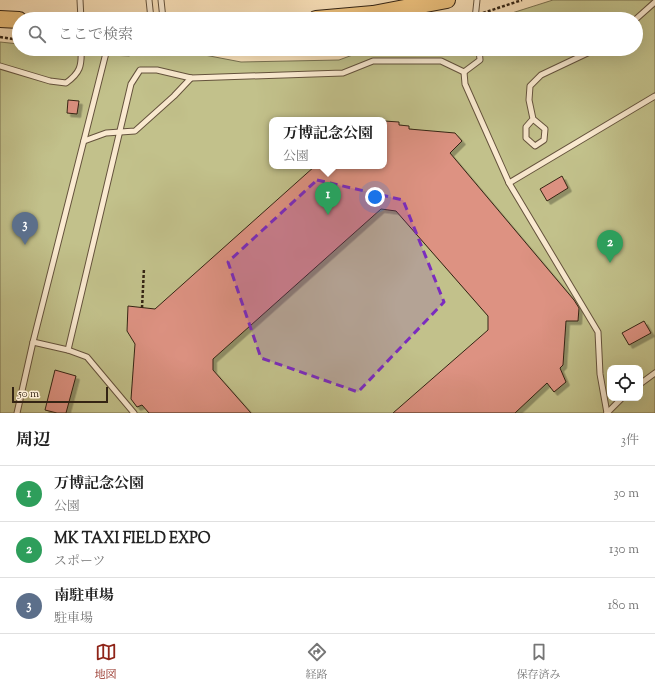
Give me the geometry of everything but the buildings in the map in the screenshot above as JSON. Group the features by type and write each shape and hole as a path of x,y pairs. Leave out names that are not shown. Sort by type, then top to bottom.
{"main road":[{"path":"384,12 447,0"},
{"path":"0,18 12,19"}],"lane":[{"path":"80,0 81,12"},
{"path":"150,0 151,12"},
{"path":"161,0 162,12"},
{"path":"476,12 477,0"},
{"path":"643,13 655,2"},
{"path":"0,66 50,81 66,83 75,76 81,64 81,56"},
{"path":"17,413 33,342 105,56"},
{"path":"464,72 480,60 480,56"},
{"path":"533,119 526,127 526,138 535,146 544,140 545,129 533,119 529,100 530,86 541,75 581,56"},
{"path":"68,350 131,84 140,70 157,70 191,78 342,73 373,61 441,60 464,72"},
{"path":"464,72 465,84 509,183 598,332 600,374 607,413"},
{"path":"84,141 106,133 135,131 174,96 191,78"},
{"path":"509,183 655,96"},
{"path":"33,342 68,350 87,357 134,413"},
{"path":"643,382 655,373"},
{"path":"607,413 619,401"}],"path":[{"path":"491,12 522,0"},
{"path":"0,38 12,39"},
{"path":"142,308 144,268"}],"highlighted area":[{"path":"317,180 403,200 444,302 358,392 261,358 228,262"}],"shaded area":[{"path":"553,0 655,0 655,413 0,413 0,42 12,43 12,56 210,56 241,62 339,60 350,56 643,56 643,12 515,12"}],"place":[{"name":"万博記念公園","path":"328,215"},
{"name":"南駐車場","path":"25,245"},
{"name":"MK TAXI FIELD EXPO","path":"610,263"}]}
